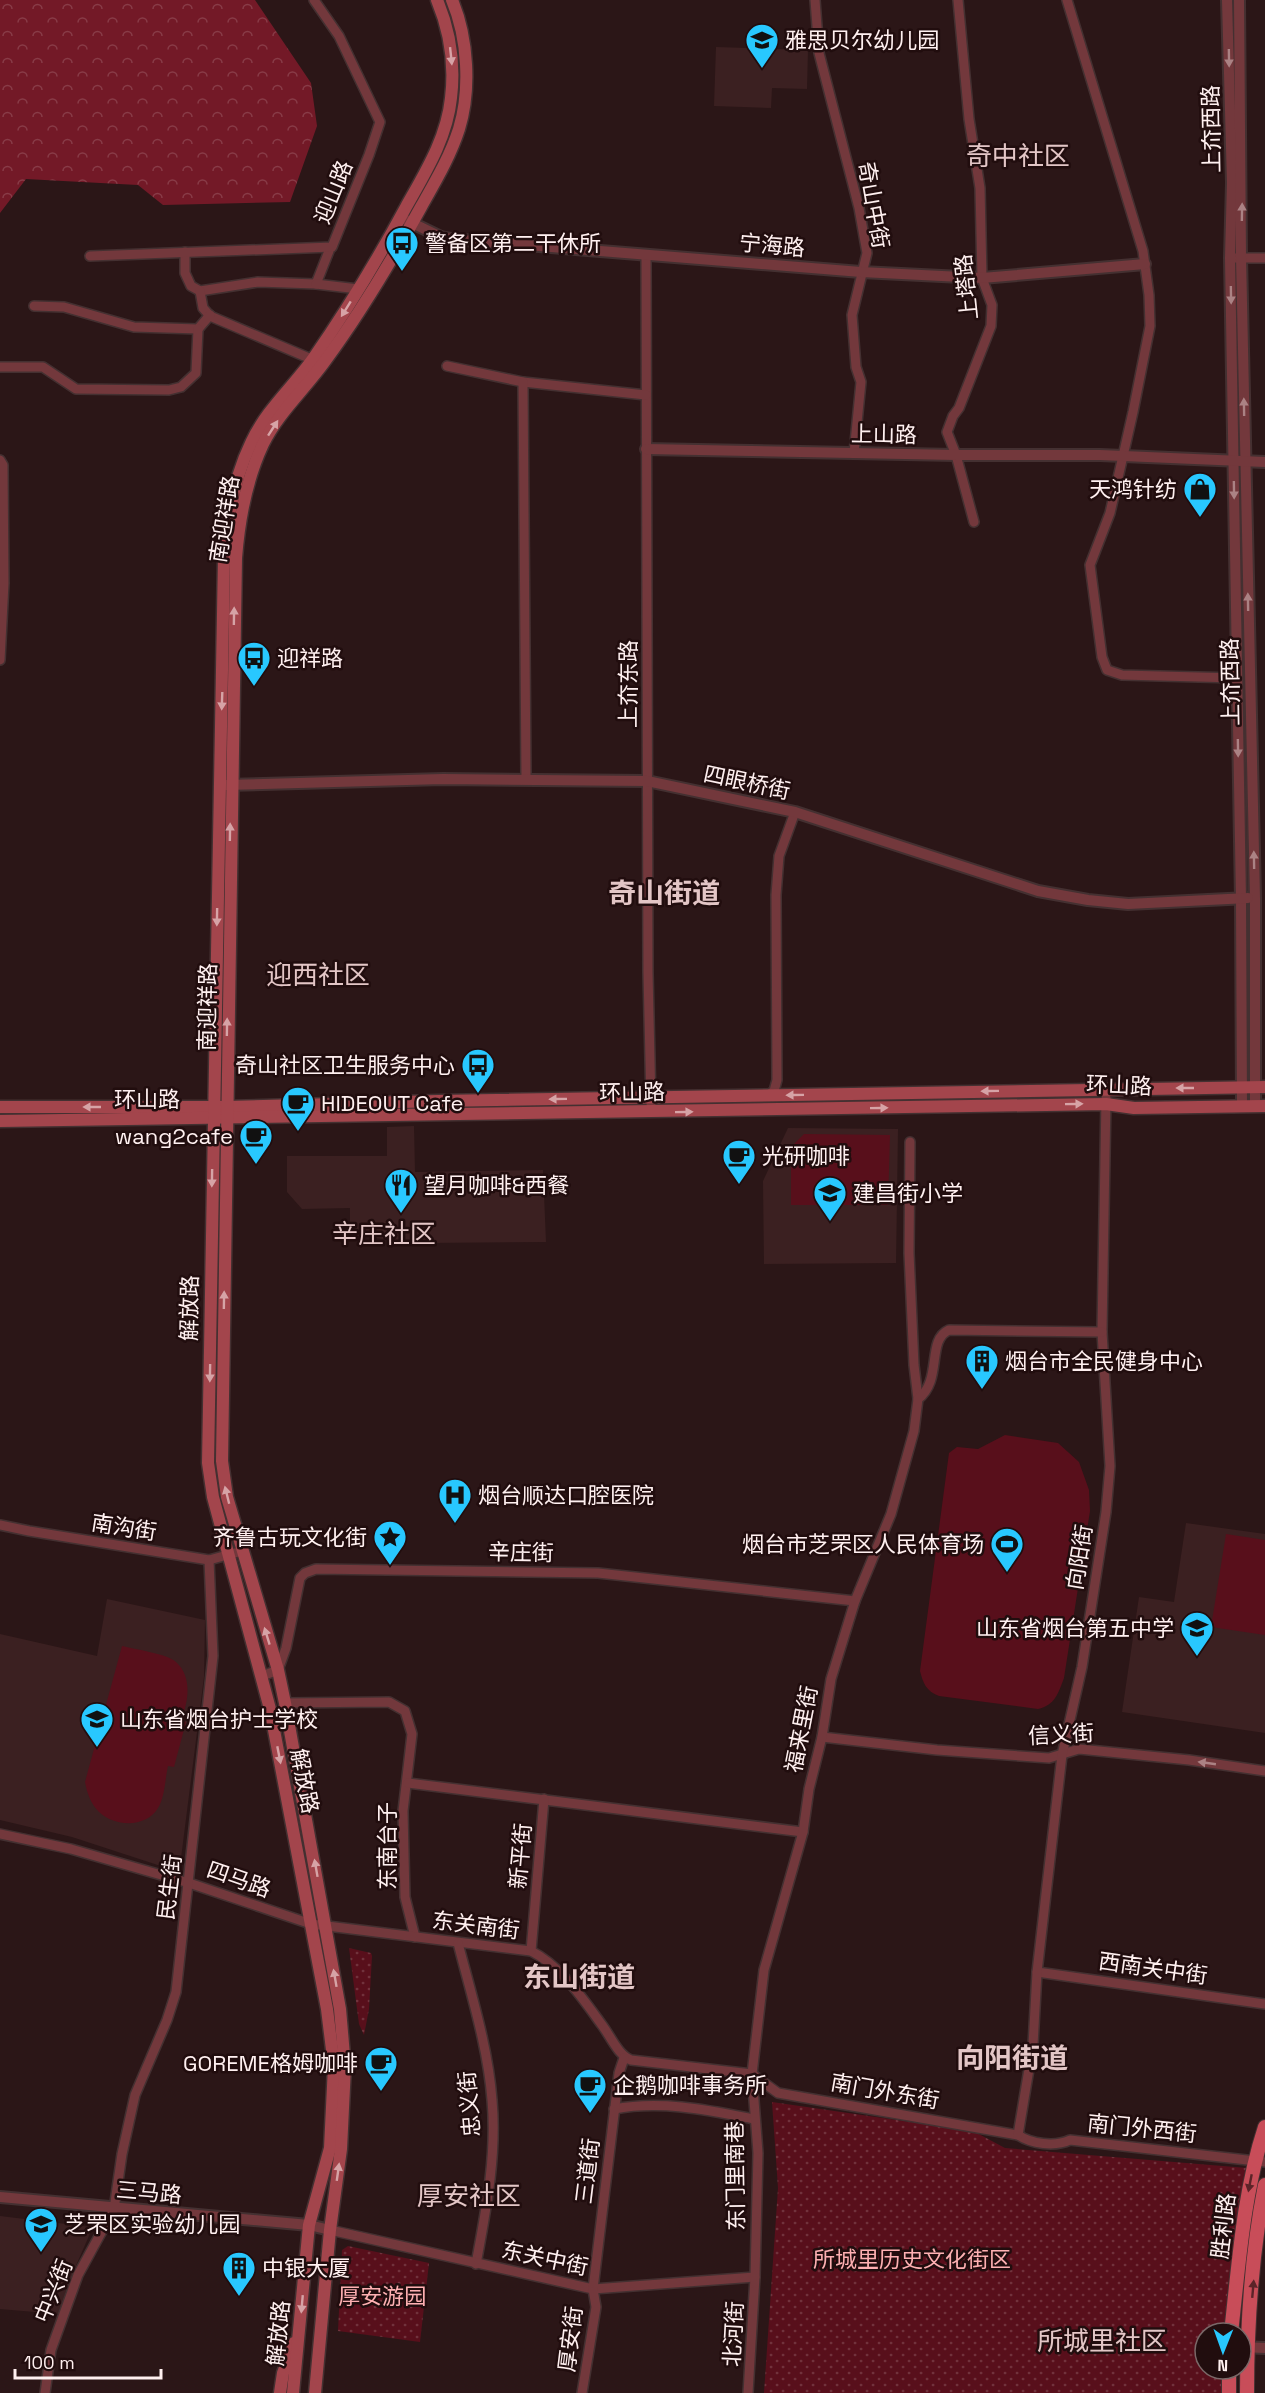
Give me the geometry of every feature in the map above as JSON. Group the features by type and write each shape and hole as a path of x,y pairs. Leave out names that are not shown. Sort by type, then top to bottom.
{"main road":[{"name":"南迎祥路","path":"318,362 433,156 445,126 451,99 453,70 450,43 437,0"},
{"name":"南迎祥路","path":"220,1113 225,785 236,558 246,490 256,459 274,426 318,362 359,312 412,224 448,158 459,128 465,99 463,42 452,0"},
{"name":"环山路","path":"0,1121 651,1097 1254,1087"},
{"name":"环山路","path":"0,1107 220,1113 651,1112 1106,1104 1134,1108 1254,1106"},
{"name":"解放路","path":"220,1113 223,1479 278,1670 285,1703 340,2009 345,2067 341,2149 330,2230 315,2393"},
{"name":"解放路","path":"220,1113 208,1463 213,1497 270,1709 327,2008 334,2066 330,2148 309,2225 294,2393"},
{"name":"胜利路","path":"1232,2321 1245,2208 1260,2161 1265,2127"},
{"name":"胜利路","path":"1247,2321 1260,2209 1265,2185"},
{"path":"280,2393 283,2373 300,2328"}],"street":[{"name":"迎山路","path":"90,256 332,248 380,122 339,36 314,0"},
{"name":"奇山中街","path":"815,0 819,53 859,208 867,254 852,315 856,367 861,382 854,453"},
{"name":"上塔路","path":"958,0 969,119 980,188 982,278 992,305 991,326 959,408 947,432 956,455 974,522"},
{"path":"1067,0 1143,251 1149,295 1150,326 1110,513 1090,565 1101,657 1107,670 1122,675 1237,678"},
{"name":"上夼西路","path":"1227,0 1236,258"},
{"name":"上夼西路","path":"1239,0 1236,258 1239,461 1255,898 1254,1106"},
{"name":"宁海路","path":"400,217 451,239 861,272 982,278 1145,264"},
{"path":"316,284 329,251"},
{"path":"185,252 185,273 191,286 200,291 258,282 316,284 358,289"},
{"name":"上夼东路","path":"646,255 647,781 651,1112"},
{"path":"1236,258 1265,258"},
{"path":"200,291 203,308 210,315 318,362"},
{"path":"34,306 64,308 134,327 198,329"},
{"path":"0,367 43,367 76,389 169,390 181,387 196,373 198,329 210,315"},
{"path":"447,366 523,382 646,395"},
{"path":"523,382 526,779"},
{"name":"上山路","path":"646,449 1122,456 1265,462"},
{"path":"0,460 3,465 0,660"},
{"name":"上夼西路","path":"1239,461 1237,678 1241,899 1254,1087"},
{"name":"四眼桥街","path":"225,785 526,779 647,781 795,812 1038,891 1128,904 1255,898"},
{"path":"767,1096 774,1091 777,1080 776,895 779,856 795,812"},
{"name":"向阳街","path":"1018,2135 1033,2045 1036,1972 1062,1755 1082,1667 1106,1512 1110,1466 1102,1332 1106,1088"},
{"name":"福来里街","path":"752,2074 764,1970 803,1832 809,1789 822,1737 831,1679 855,1600 891,1514 914,1431 918,1399 914,1365 909,1253 910,1142"},
{"name":"福来里街","path":"918,1399 927,1392 931,1382 938,1340 949,1330 1102,1332"},
{"name":"南沟街","path":"0,1525 209,1560 242,1551"},
{"name":"民生街","path":"114,2209 122,2154 135,2095 167,2020 176,1992 213,1656 209,1560"},
{"name":"辛庄街","path":"278,1670 286,1648 300,1578 305,1573 316,1569 598,1573 855,1600"},
{"path":"262,1676 278,1670"},
{"path":"285,1703 388,1702 397,1705 405,1711 412,1734 408,1784"},
{"name":"信义街","path":"822,1737 938,1750 1048,1758 1079,1749 1189,1760 1265,1772"},
{"name":"东南台子","path":"415,1937 405,1897 403,1810 408,1784 803,1832"},
{"name":"新平街","path":"531,1951 544,1799"},
{"name":"四马路","path":"0,1834 71,1849 189,1883 311,1924 326,1925"},
{"name":"东关南街","path":"326,1925 531,1951 543,1957 561,1974 602,2025 624,2058"},
{"name":"忠义街","path":"458,1943 476,2016 492,2098 492,2156 487,2206 476,2264"},
{"name":"西南关中街","path":"1036,1972 1265,2004"},
{"path":"624,2058 640,2062 752,2074"},
{"name":"三道街","path":"593,2289 614,2109 619,2073 624,2058"},
{"name":"东门里南巷","path":"752,2074 758,2153 755,2277"},
{"name":"南门外东街","path":"752,2074 778,2093 1018,2135"},
{"path":"614,2109 637,2104 664,2104 754,2119"},
{"name":"南门外西街","path":"1018,2135 1028,2142 1064,2143 1070,2140 1260,2161"},
{"name":"三马路","path":"0,2197 309,2225 330,2230"},
{"name":"中兴街","path":"45,2393 51,2350 78,2275 114,2209"},
{"name":"东关中街","path":"330,2230 593,2289 755,2277"},
{"name":"北河街","path":"748,2393 755,2277"},
{"name":"厚安街","path":"582,2393 596,2307 593,2289"}],"shaded area":[{"name":"雅思贝尔幼儿园","path":"716,47 808,50 807,89 772,88 771,108 714,106"},
{"path":"414,1126 415,1172 543,1170 546,1242 421,1243 350,1235 350,1208 302,1209 287,1192 287,1156 387,1156 387,1127"},
{"name":"建昌街小学","path":"788,1128 898,1129 896,1263 764,1264 763,1181"},
{"name":"山东省烟台第五中学","path":"1186,1523 1265,1534 1265,1733 1122,1712 1139,1597 1174,1602"},
{"name":"山东省烟台护士学校","path":"107,1599 205,1620 204,1677 180,1866 170,1869 72,1837 0,1820 0,1634 97,1656"},
{"name":"芝罘区实验幼儿园","path":"0,2216 91,2227 58,2314 0,2309"}],"green space":[{"path":"0,0 255,0 311,83 317,126 290,202 163,205 138,185 26,179 0,213"},
{"path":"804,1134 890,1135 888,1205 791,1205 791,1147"},
{"name":"烟台市芝罘区人民体育场","path":"1005,1435 1058,1443 1079,1462 1089,1490 1090,1511 1064,1678 1052,1702 1038,1709 939,1696 926,1686 920,1671 949,1453 957,1447 978,1449"},
{"path":"1226,1534 1265,1540 1265,1635 1211,1627"},
{"path":"122,1646 172,1659 181,1668 187,1682 186,1706 181,1720 186,1722 174,1767 168,1766 160,1804 153,1815 130,1823 113,1821 99,1812 90,1798 85,1782"},
{"path":"349,1948 371,1953 372,1956 369,2009 364,2035 359,2024"},
{"name":"所城里历史文化街区","path":"772,2102 973,2131 1005,2148 1247,2168 1228,2321 1193,2321 1193,2381 1224,2381 1223,2393 764,2393 778,2188"},
{"name":"厚安游园","path":"348,2246 429,2263 420,2342 338,2331 342,2250"}],"place":[{"name":"雅思贝尔幼儿园","path":"762,69"},
{"name":"警备区第二干休所","path":"402,272"},
{"name":"天鸿针纺","path":"1200,518"},
{"name":"迎祥路","path":"254,687"},
{"name":"奇山社区卫生服务中心","path":"478,1094"},
{"name":"HIDEOUT Cafe","path":"298,1132"},
{"name":"wang2cafe","path":"256,1165"},
{"name":"光研咖啡","path":"739,1185"},
{"name":"望月咖啡&西餐","path":"401,1214"},
{"name":"建昌街小学","path":"830,1222"},
{"name":"烟台市全民健身中心","path":"982,1390"},
{"name":"烟台顺达口腔医院","path":"455,1524"},
{"name":"齐鲁古玩文化街","path":"390,1566"},
{"name":"烟台市芝罘区人民体育场","path":"1007,1573"},
{"name":"山东省烟台第五中学","path":"1197,1657"},
{"name":"山东省烟台护士学校","path":"97,1748"},
{"name":"GOREME格姆咖啡","path":"381,2092"},
{"name":"企鹅咖啡事务所","path":"590,2114"},
{"name":"芝罘区实验幼儿园","path":"41,2253"},
{"name":"中银大厦","path":"239,2297"}],"district":[{"name":"奇中社区","path":"1018,156"},
{"name":"奇山街道","path":"664,893"},
{"name":"迎西社区","path":"318,975"},
{"name":"辛庄社区","path":"384,1234"},
{"name":"东山街道","path":"579,1977"},
{"name":"向阳街道","path":"1012,2058"},
{"name":"厚安社区","path":"469,2196"},
{"name":"所城里社区","path":"1102,2341"}]}
